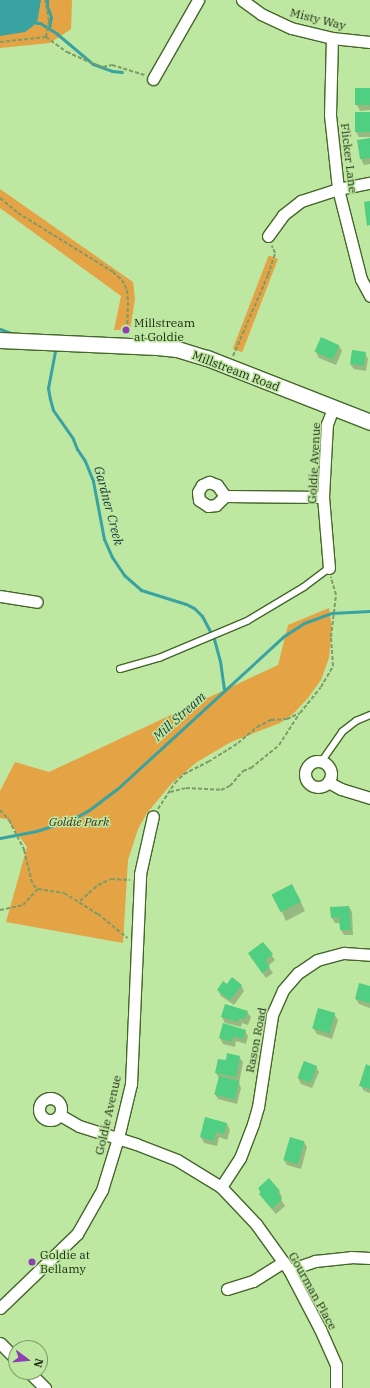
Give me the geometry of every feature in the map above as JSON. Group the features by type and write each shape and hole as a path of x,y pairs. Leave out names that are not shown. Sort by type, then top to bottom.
{"main road":[{"name":"Millstream Road","path":"0,340 126,345 177,349 208,358 370,422"}],"street":[{"path":"153,79 198,0"},
{"name":"Misty Way","path":"242,0 261,14 290,28 332,38 370,42"},
{"name":"Flicker Lane","path":"332,38 330,115 338,189 361,279 370,296"},
{"path":"268,236 283,215 302,201 338,189 370,183"},
{"name":"Goldie Avenue","path":"329,568 323,497 328,424 333,408"},
{"path":"225,496 323,497"},
{"path":"0,596 37,602"},
{"path":"322,761 330,770 328,782 322,786 316,787 310,785 304,774 306,768 310,763 322,761"},
{"path":"328,782 341,789 370,798"},
{"name":"Goldie Avenue","path":"0,1308 77,1234 102,1190 118,1138 131,1084 139,880 153,816"},
{"name":"Rason Road","path":"221,1187 240,1158 253,1124 258,1107 270,1026 277,1001 283,990 298,973 317,960 344,953 370,955"},
{"name":"Gourman Place","path":"60,1115 79,1126 118,1138 177,1160 221,1187 256,1224 286,1266 320,1329 336,1365 336,1388"},
{"path":"227,1289 253,1281 286,1266 351,1257 370,1258"},
{"path":"0,1343 8,1351"},
{"path":"37,1380 45,1388"}],"lane":[{"path":"120,669 159,658 247,621 304,587 329,568"},
{"path":"322,761 342,732 356,721 370,715"}],"path":[{"path":"45,0 49,23 46,37"},
{"path":"0,42 46,37 67,52 89,62 103,67 112,64 117,68 133,70 153,79"},
{"path":"0,198 18,213 113,272 122,280 127,290 128,302 126,345"},
{"path":"228,367 258,298 274,253 268,236"},
{"path":"170,792 186,788 221,790 230,786 243,772 251,768 279,745 300,713 325,681 333,666 331,637 336,595 329,568"},
{"path":"153,816 175,783 184,774 214,759 257,728 272,720 287,719 300,713"},
{"path":"0,810 9,820 24,850 30,879 33,885 38,889 64,893 80,902 128,938 137,940"},
{"path":"80,902 98,885 111,879 139,880"},
{"path":"0,910 23,905 38,889"}],"green space":[{"path":"0,0 72,0 71,29 50,43 0,48"},
{"path":"0,189 133,282 135,299 130,330 114,330 121,296 0,208"},
{"path":"269,255 278,259 242,352 233,349"},
{"name":"Goldie Park","path":"329,608 332,628 329,658 321,680 308,698 293,714 280,723 231,742 197,762 172,783 147,813 138,829 128,860 123,943 6,922 27,847 7,819 0,818 0,791 15,762 49,772 278,665 288,625"}],"water":[{"path":"0,0 41,0 37,23 25,32 0,36"}],"building":[{"path":"355,88 370,88 370,105 355,105"},
{"path":"355,112 370,112 370,132 355,132"},
{"path":"370,138 370,158 360,159 357,140"},
{"path":"370,201 370,225 367,226 364,202"},
{"path":"321,337 339,345 333,360 314,352"},
{"path":"352,350 366,352 364,366 350,364"},
{"path":"292,884 301,902 281,912 272,894"},
{"path":"349,906 351,930 340,930 339,917 331,918 330,907"},
{"path":"263,942 273,954 265,960 270,967 262,973 248,953"},
{"path":"232,977 242,985 230,1000 217,990 223,981 227,984"},
{"path":"359,983 370,986 370,1003 355,999"},
{"path":"225,1004 248,1011 245,1019 239,1018 238,1022 221,1017"},
{"path":"318,1008 335,1013 330,1033 312,1028"},
{"path":"223,1023 246,1030 243,1039 233,1036 232,1042 219,1038"},
{"path":"227,1053 240,1056 236,1077 215,1073 218,1059 226,1060"},
{"path":"304,1061 317,1066 311,1083 298,1078"},
{"path":"366,1064 370,1066 370,1089 359,1086"},
{"path":"219,1076 239,1081 235,1100 214,1094"},
{"path":"205,1117 227,1123 224,1134 216,1132 214,1141 200,1137"},
{"path":"290,1137 304,1141 298,1164 283,1160"},
{"path":"269,1178 280,1191 277,1193 282,1199 272,1209 259,1194 261,1192 258,1188"}],"waterway":[{"path":"47,0 47,6 51,17 49,28"},
{"path":"37,23 40,23 56,33 93,64 112,71 122,72"},
{"name":"Gardner Creek","path":"0,329 13,334"},
{"name":"Gardner Creek","path":"56,346 48,388 50,399 53,410 73,439 77,449 85,461 93,481 104,539 112,557 124,575 141,590 186,604 194,608 202,616 214,639 220,661 224,689"},
{"name":"Mill Stream","path":"0,838 36,831 71,820 89,810 116,790 284,636 304,623 331,613 370,611"}],"place":[{"name":"Millstream at Goldie","path":"126,330"},
{"name":"Goldie at Bellamy","path":"32,1262"}]}
